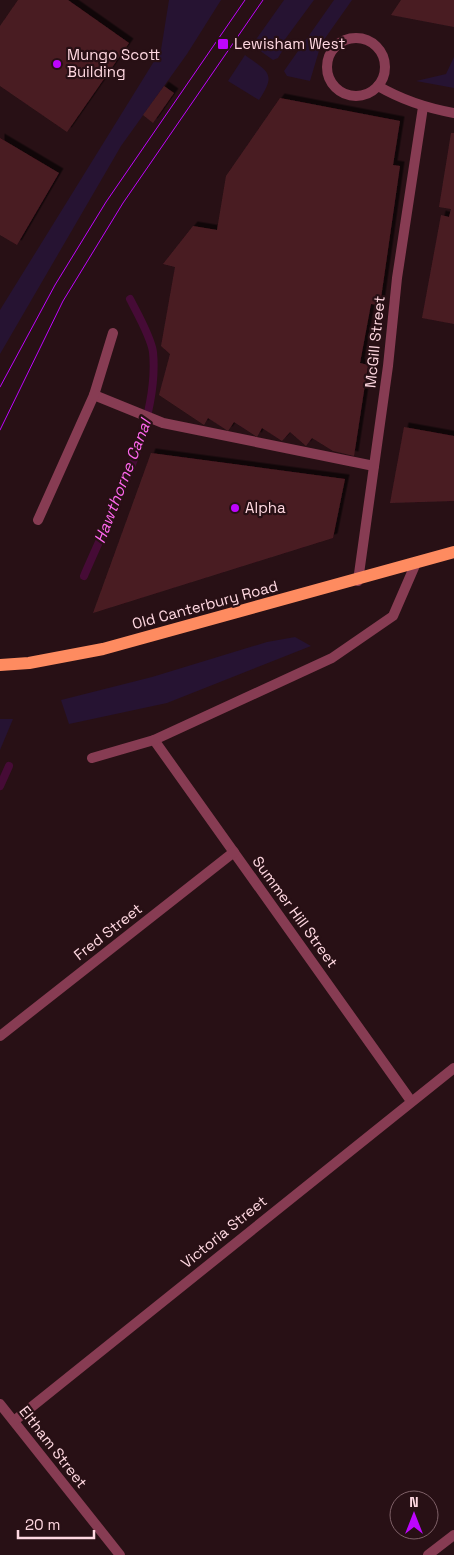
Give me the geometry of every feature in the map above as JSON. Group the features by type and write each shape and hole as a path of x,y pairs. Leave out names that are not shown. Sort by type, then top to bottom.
{"main road":[{"name":"Old Canterbury Road","path":"0,665 29,664 103,649 454,552"}],"street":[{"path":"348,39 367,40 375,44 384,60 385,70 378,86 370,92 351,95 334,86 327,67 333,49 348,39"},
{"path":"378,86 397,98 423,107 454,113"},
{"name":"McGill Street","path":"358,580 388,366 397,278 423,107"},
{"path":"38,520 94,395 113,333"},
{"path":"94,395 163,423 374,466"},
{"path":"92,758 154,740 332,658 393,616 416,563"},
{"name":"Summer Hill Street","path":"154,740 412,1101"},
{"name":"Fred Street","path":"0,1036 234,852"},
{"name":"Victoria Street","path":"14,1421 454,1068"},
{"name":"Eltham Street","path":"0,1404 120,1555"},
{"path":"428,1555 454,1535"}],"shaded area":[{"path":"169,0 221,0 187,54 121,146 0,354 0,310 161,50"},
{"path":"284,0 314,0 283,42 286,45 278,58 273,60 252,45"},
{"path":"334,0 352,0 321,44 310,81 287,76 284,71"},
{"path":"245,55 259,65 269,78 265,91 259,100 228,81"},
{"path":"454,57 454,88 416,81 446,74"},
{"path":"295,637 311,646 167,703 69,724 61,700 152,677 267,642"},
{"path":"0,719 13,719 0,750"}],"building":[{"name":"Mungo Scott Building","path":"18,0 68,0 129,43 67,132 0,86 0,26"},
{"path":"401,0 454,0 454,27 391,15"},
{"path":"164,86 174,93 153,123 143,115"},
{"path":"280,98 400,121 393,165 400,166 380,305 371,304 360,363 368,365 354,456 333,451 312,438 306,446 290,432 282,441 262,428 257,437 234,422 228,431 208,418 204,425 159,395 170,354 161,346 175,267 163,264 193,226 217,230 226,176"},
{"path":"451,133 454,133 454,324 422,318 441,215 449,217 451,209 439,207"},
{"path":"0,138 59,173 17,245 0,235"},
{"path":"404,427 454,436 454,501 390,503"},
{"name":"Alpha","path":"151,453 345,479 333,538 93,613"}],"waterway":[{"name":"Hawthorne Canal","path":"84,576 120,496 149,408 153,379 152,346 130,299"},
{"name":"Hawthorne Canal","path":"0,786 9,766"}],"tram line":[{"path":"0,387 55,285 106,202 245,0"},
{"path":"0,430 63,301 123,203 263,0"}],"place":[{"name":"Lewisham West","path":"223,44"},
{"name":"Mungo Scott Building","path":"57,64"},
{"name":"Alpha","path":"235,508"}]}
